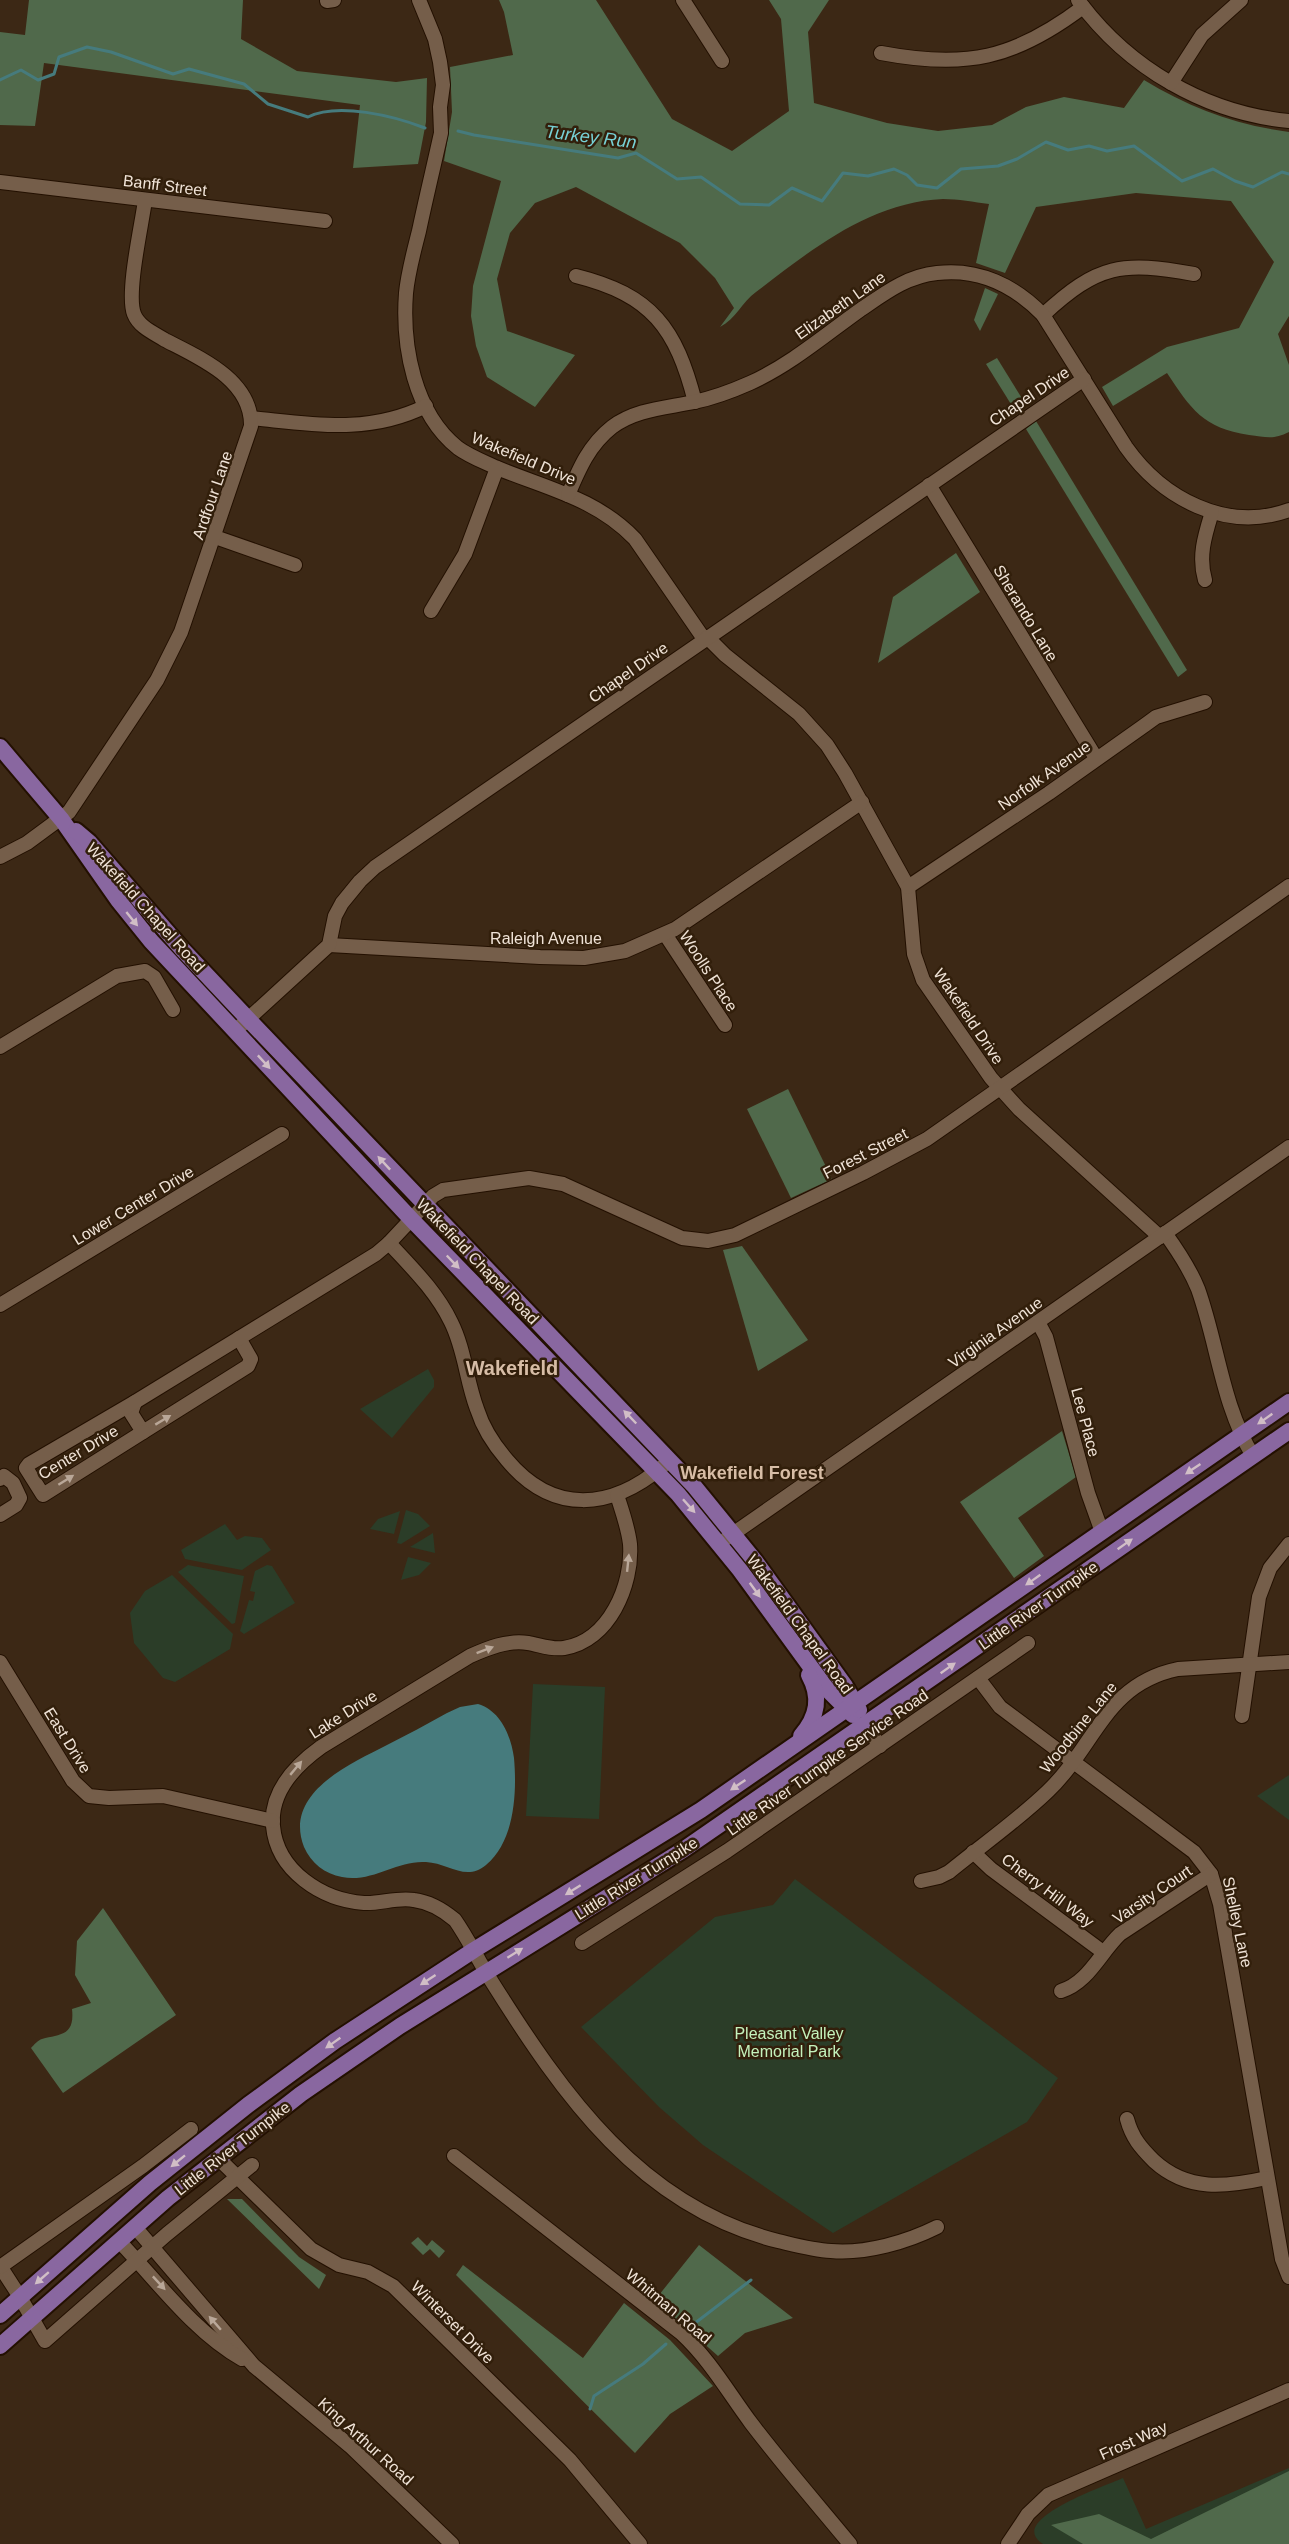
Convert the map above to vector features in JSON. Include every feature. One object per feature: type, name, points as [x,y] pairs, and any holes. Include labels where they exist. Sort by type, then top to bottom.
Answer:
[{"type":"main road","name":"Wakefield Chapel Road","points":[[0,747],[62,820],[80,849],[132,919],[412,1220],[656,1472],[720,1544],[826,1688],[851,1706]]},
{"type":"main road","name":"Wakefield Chapel Road","points":[[62,820],[89,842],[175,941],[248,1019],[670,1460],[734,1533],[865,1725]]},
{"type":"main road","name":"Little River Turnpike","points":[[0,2314],[150,2183],[265,2092],[381,2010],[692,1816],[1289,1402]]},
{"type":"main road","name":"Little River Turnpike","points":[[0,2346],[135,2227],[218,2158],[342,2066],[486,1972],[683,1850],[1289,1431]]},
{"type":"main road","points":[[786,1752],[810,1725],[817,1698],[816,1688],[794,1645]]},
{"type":"street","name":"Wakefield Drive","points":[[419,0],[435,39],[443,85],[449,98],[450,108],[441,128],[406,292],[405,314],[410,357],[426,406],[437,425],[459,448],[497,468],[568,495],[609,515],[629,533],[706,638],[813,728],[862,802],[908,887],[915,954],[923,980],[966,1044],[1019,1109],[1178,1251],[1198,1289],[1230,1407],[1241,1436],[1253,1456]]},
{"type":"street","points":[[683,0],[722,61]]},
{"type":"street","points":[[1171,83],[1202,35],[1241,0]]},
{"type":"street","points":[[881,53],[941,61],[986,57],[1008,51],[1046,34],[1081,3],[1122,49],[1192,95],[1256,117],[1289,121]]},
{"type":"street","name":"Banff Street","points":[[0,182],[325,221]]},
{"type":"street","points":[[145,200],[132,295],[133,312],[137,320],[158,336],[222,372],[239,390],[251,418],[355,426],[395,418],[426,406]]},
{"type":"street","points":[[1043,315],[1076,286],[1106,271],[1135,266],[1157,267],[1194,274]]},
{"type":"street","name":"Elizabeth Lane","points":[[568,495],[584,459],[597,441],[613,426],[640,412],[695,402],[730,391],[768,374],[892,288],[922,276],[953,272],[981,275],[1016,291],[1043,315],[1126,447],[1150,478],[1182,500],[1212,512],[1248,516],[1289,510]]},
{"type":"street","points":[[576,276],[614,287],[646,307],[658,319],[679,350],[695,402]]},
{"type":"street","name":"Chapel Drive","points":[[329,945],[335,916],[342,903],[375,867],[1084,379]]},
{"type":"street","name":"Ardfour Lane","points":[[0,857],[15,851],[62,820],[78,803],[171,656],[246,445],[251,418]]},
{"type":"street","points":[[431,611],[465,554],[497,468]]},
{"type":"street","name":"Sherando Lane","points":[[929,484],[1096,758]]},
{"type":"street","points":[[1205,580],[1201,561],[1212,512]]},
{"type":"street","points":[[215,537],[295,565]]},
{"type":"street","name":"Norfolk Avenue","points":[[908,887],[1049,793],[1156,717],[1205,702]]},
{"type":"street","name":"Raleigh Avenue","points":[[329,945],[584,958],[625,951],[665,934],[862,802]]},
{"type":"street","name":"Forest Street","points":[[412,1220],[424,1205],[443,1190],[502,1180],[542,1178],[563,1184],[682,1238],[708,1241],[755,1227],[909,1150],[1001,1089],[1289,886]]},
{"type":"street","name":"Woolls Place","points":[[665,934],[725,1025]]},
{"type":"street","points":[[235,1031],[329,945]]},
{"type":"street","points":[[0,1047],[117,976],[145,970],[154,977],[173,1010]]},
{"type":"street","name":"Lower Center Drive","points":[[0,1305],[282,1134]]},
{"type":"street","name":"Virginia Avenue","points":[[720,1544],[1289,1147]]},
{"type":"street","name":"Center Drive","points":[[239,1338],[251,1359],[248,1366],[43,1495],[26,1468],[29,1464],[135,1402],[389,1244],[412,1220]]},
{"type":"street","points":[[389,1244],[418,1274],[442,1305],[461,1345],[476,1409],[484,1427],[513,1467],[538,1488],[564,1499],[592,1501],[617,1495],[656,1472],[670,1460]]},
{"type":"street","name":"Lee Place","points":[[1038,1322],[1046,1337],[1088,1493],[1102,1532]]},
{"type":"street","name":"Center Drive","points":[[135,1402],[131,1413],[143,1432]]},
{"type":"street","points":[[0,1479],[4,1476],[11,1481],[20,1498],[16,1505],[0,1515]]},
{"type":"street","name":"Lake Drive","points":[[273,1821],[283,1787],[292,1771],[303,1760],[470,1656],[491,1647],[509,1644],[526,1643],[561,1649],[575,1646],[597,1633],[616,1605],[624,1587],[629,1566],[630,1545],[627,1526],[617,1495]]},
{"type":"street","points":[[1242,1716],[1263,1582],[1278,1555],[1289,1544]]},
{"type":"street","name":"Little River Turnpike Service Road","points":[[582,1943],[712,1861],[1028,1643]]},
{"type":"street","name":"East Drive","points":[[0,1662],[73,1781],[89,1796],[109,1798],[163,1796],[273,1821]]},
{"type":"street","name":"Woodbine Lane","points":[[921,1881],[949,1872],[1048,1791],[1114,1704],[1124,1694],[1148,1678],[1178,1669],[1289,1662]]},
{"type":"street","name":"Shelley Lane","points":[[978,1678],[1000,1707],[1194,1852],[1211,1874],[1220,1904],[1282,2259],[1289,2277]]},
{"type":"street","name":"Wakefield Chapel Road","points":[[865,1725],[880,1746]]},
{"type":"street","points":[[273,1821],[278,1846],[298,1875],[324,1894],[366,1903],[412,1899],[424,1902],[455,1920],[558,2082],[598,2130],[653,2180],[711,2218],[762,2237],[832,2252],[869,2248],[906,2239],[937,2227]]},
{"type":"street","name":"Cherry Hill Way","points":[[973,1852],[991,1869],[1103,1952]]},
{"type":"street","name":"Varsity Court","points":[[1060,1991],[1084,1978],[1103,1952],[1120,1935],[1211,1874]]},
{"type":"street","points":[[1127,2119],[1143,2151],[1177,2177],[1198,2184],[1218,2186],[1267,2178]]},
{"type":"street","points":[[191,2129],[143,2166],[0,2267],[45,2341],[152,2247],[252,2165]]},
{"type":"street","name":"Whitman Road","points":[[454,2156],[681,2333],[697,2348],[711,2364],[755,2428],[850,2544]]},
{"type":"street","name":"Winterset Drive","points":[[218,2158],[311,2249],[339,2265],[368,2272],[393,2286],[570,2460],[640,2544]]},
{"type":"street","name":"King Arthur Road","points":[[135,2227],[254,2366]]},
{"type":"street","name":"King Arthur Road","points":[[119,2241],[212,2338],[254,2366],[350,2446],[452,2544]]},
{"type":"street","name":"Frost Way","points":[[1011,2540],[1028,2514],[1048,2495],[1289,2390]]},
{"type":"street","points":[[1011,2540],[1025,2544]]},
{"type":"green space","points":[[29,0],[243,0],[241,39],[297,71],[396,82],[427,78],[426,122],[418,164],[353,168],[360,105],[44,63],[35,126],[0,125],[0,32],[25,35]]},
{"type":"green space","points":[[499,0],[596,0],[672,119],[732,151],[789,111],[781,19],[769,0],[829,0],[808,32],[814,103],[887,123],[938,131],[992,125],[1026,107],[1064,97],[1124,108],[1144,80],[1214,114],[1250,125],[1289,132],[1289,316],[1278,334],[1289,365],[1289,432],[1274,437],[1249,435],[1233,432],[1209,422],[1191,407],[1167,373],[1113,406],[1102,387],[1167,347],[1239,328],[1274,262],[1231,201],[1136,193],[1036,207],[1005,273],[976,263],[989,204],[943,199],[916,202],[891,209],[843,231],[798,260],[756,292],[726,324],[720,327],[734,308],[715,278],[680,243],[576,187],[535,203],[510,233],[497,279],[507,331],[575,355],[535,407],[487,377],[476,346],[471,316],[473,286],[501,181],[444,161],[452,112],[450,67],[513,55],[504,12]]},
{"type":"green space","points":[[985,288],[998,294],[980,331],[974,320]]},
{"type":"green space","points":[[997,358],[1023,400],[1014,409],[986,364]]},
{"type":"green space","points":[[1036,421],[1187,670],[1178,677],[1026,429]]},
{"type":"green space","points":[[956,553],[980,592],[878,663],[893,597]]},
{"type":"green space","points":[[788,1089],[832,1179],[791,1198],[747,1109]]},
{"type":"green space","points":[[742,1246],[808,1340],[758,1371],[723,1250]]},
{"type":"green space","points":[[428,1369],[434,1380],[434,1387],[392,1438],[360,1409]]},
{"type":"green space","points":[[1062,1431],[1076,1477],[1018,1518],[1044,1556],[1014,1578],[960,1502]]},
{"type":"green space","points":[[406,1510],[418,1514],[430,1526],[401,1544],[397,1543]]},
{"type":"green space","points":[[400,1511],[394,1534],[370,1529],[378,1519]]},
{"type":"green space","points":[[225,1524],[237,1540],[245,1536],[262,1538],[271,1550],[242,1570],[185,1559],[181,1550]]},
{"type":"green space","points":[[433,1533],[435,1553],[410,1547]]},
{"type":"green space","points":[[408,1557],[431,1563],[419,1575],[401,1580]]},
{"type":"green space","points":[[188,1565],[244,1576],[235,1623],[232,1624],[178,1572]]},
{"type":"green space","points":[[267,1565],[272,1566],[295,1603],[244,1634],[240,1631],[249,1600],[253,1601],[255,1592],[250,1591],[255,1571]]},
{"type":"green space","points":[[172,1575],[233,1634],[230,1649],[175,1682],[163,1678],[134,1643],[130,1613],[145,1591]]},
{"type":"green space","points":[[533,1684],[605,1687],[599,1819],[526,1816]]},
{"type":"green space","points":[[1289,1775],[1289,1820],[1257,1796]]},
{"type":"green space","name":"Pleasant Valley Memorial Park","points":[[795,1879],[1058,2078],[1027,2122],[833,2233],[703,2145],[659,2107],[581,2027],[715,1917],[773,1905]]},
{"type":"green space","points":[[103,1908],[176,2015],[63,2093],[31,2048],[41,2040],[69,2029],[72,2009],[91,2003],[75,1975],[77,1941]]},
{"type":"green space","points":[[227,2199],[242,2199],[299,2257],[326,2275],[319,2289]]},
{"type":"green space","points":[[418,2237],[427,2246],[432,2240],[445,2251],[439,2258],[430,2249],[423,2255],[411,2243]]},
{"type":"green space","points":[[699,2245],[793,2318],[745,2333],[718,2356],[655,2300]]},
{"type":"green space","points":[[463,2265],[583,2358],[624,2303],[670,2340],[713,2386],[670,2414],[635,2453],[456,2275]]},
{"type":"green space","points":[[1289,2468],[1289,2544],[1043,2544],[1035,2535],[1037,2525],[1047,2514],[1123,2478],[1146,2529]]},
{"type":"green space","points":[[1289,2471],[1289,2544],[1083,2544],[1051,2525],[1099,2514],[1151,2539]]},
{"type":"water","points":[[478,1704],[493,1712],[504,1725],[513,1750],[515,1771],[514,1800],[508,1830],[496,1855],[486,1865],[479,1870],[464,1872],[434,1863],[415,1862],[353,1878],[330,1873],[315,1863],[304,1847],[300,1828],[303,1811],[311,1796],[324,1783],[355,1761],[447,1713],[460,1707]]},
{"type":"waterway","name":"Turkey Run","points":[[0,80],[21,70],[38,80],[54,74],[59,57],[87,47],[111,52],[173,74],[189,69],[244,84],[268,104],[308,117],[335,111],[366,112],[425,128]]},
{"type":"waterway","name":"Turkey Run","points":[[458,131],[618,158],[636,153],[677,179],[701,177],[740,204],[769,205],[792,188],[822,201],[843,173],[868,176],[894,169],[907,175],[917,185],[937,188],[961,169],[998,166],[1017,159],[1046,142],[1068,150],[1089,146],[1107,151],[1134,146],[1182,181],[1213,169],[1235,181],[1253,187],[1282,172],[1289,174]]},
{"type":"waterway","points":[[690,2327],[751,2280]]},
{"type":"waterway","points":[[590,2409],[594,2396],[643,2364],[666,2344]]},
{"type":"district","name":"Wakefield","points":[[512,1368]]},
{"type":"district","name":"Wakefield Forest","points":[[752,1473]]}]
